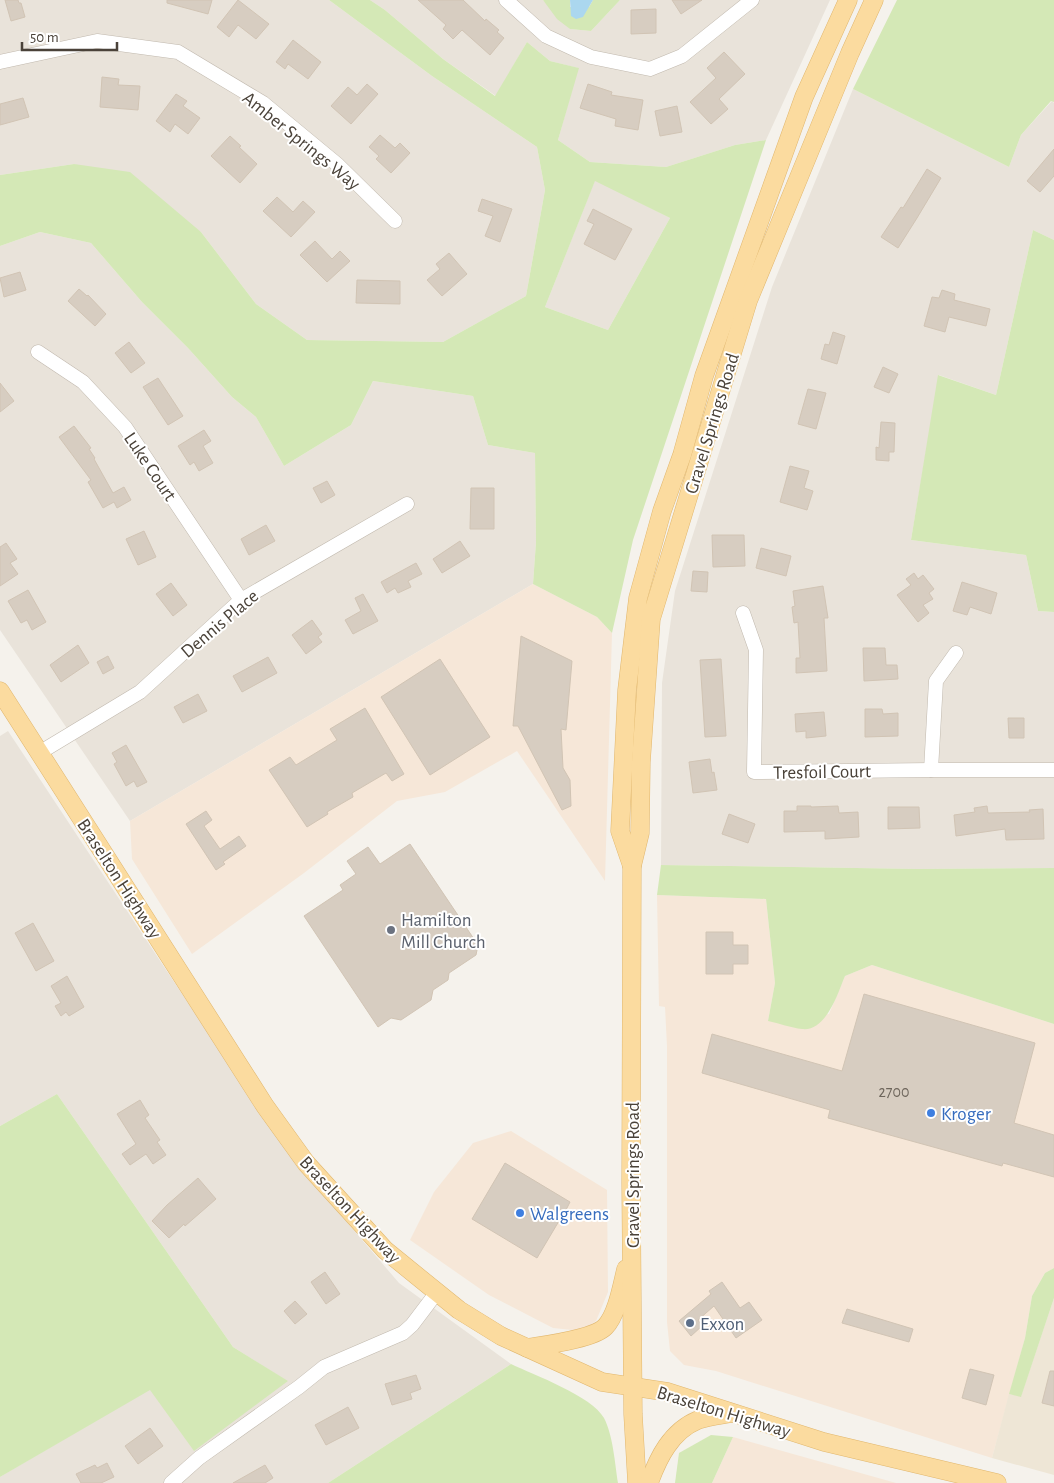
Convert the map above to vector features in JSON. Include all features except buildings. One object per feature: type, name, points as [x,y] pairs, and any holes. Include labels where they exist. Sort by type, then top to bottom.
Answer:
[{"type":"main road","name":"Gravel Springs Road","points":[[632,866],[620,831],[627,690],[638,598],[662,511],[682,455],[704,376],[804,97],[848,0]]},
{"type":"main road","name":"Gravel Springs Road","points":[[637,1483],[632,1240],[632,866],[640,833],[641,762],[651,619],[748,301],[850,53],[874,0]]},
{"type":"main road","name":"Braselton Highway","points":[[0,691],[265,1106],[306,1163],[385,1250],[459,1310],[501,1336],[602,1382],[668,1392],[824,1442],[997,1483]]},
{"type":"main road","points":[[527,1348],[593,1334],[605,1327],[618,1303],[632,1240]]},
{"type":"main road","points":[[649,1483],[658,1459],[675,1435],[697,1420],[733,1412]]},
{"type":"street","points":[[506,0],[546,36],[591,57],[650,69],[682,56],[752,0]]},
{"type":"street","name":"Amber Springs Way","points":[[0,62],[97,41],[178,52],[263,104],[338,164],[396,221]]},
{"type":"street","name":"Luke Court","points":[[38,352],[83,382],[125,427],[241,600]]},
{"type":"street","name":"Dennis Place","points":[[39,753],[140,692],[241,600],[407,504]]},
{"type":"street","name":"Tresfoil Court","points":[[743,613],[756,650],[754,772],[931,770]]},
{"type":"street","points":[[956,653],[936,682],[931,770],[1054,770]]},
{"type":"street","points":[[171,1483],[199,1458],[324,1367],[403,1333],[412,1325],[437,1292]]},
{"type":"shaded area","points":[[0,0],[329,0],[432,76],[537,147],[545,190],[526,296],[443,342],[307,340],[256,304],[201,232],[74,164],[0,175]]},
{"type":"shaded area","points":[[370,0],[543,0],[570,29],[591,31],[620,0],[830,0],[766,140],[735,145],[666,167],[590,162],[558,140],[578,68],[550,61],[527,42],[496,96],[443,59],[385,10]]},
{"type":"shaded area","points":[[853,89],[1009,167],[1021,135],[1052,101],[1054,103],[1054,240],[1033,230],[996,395],[939,375],[911,540],[1026,555],[1038,611],[1054,612],[1054,868],[918,869],[661,865],[662,683],[675,591],[772,287]]},
{"type":"shaded area","points":[[595,180],[670,218],[608,330],[545,307]]},
{"type":"shaded area","points":[[40,232],[91,243],[142,302],[188,348],[232,397],[256,417],[284,466],[351,425],[373,381],[473,396],[488,445],[535,453],[536,542],[533,584],[130,821],[0,630],[0,246]]},
{"type":"shaded area","points":[[533,584],[597,617],[612,633],[605,881],[517,751],[445,792],[397,801],[304,873],[192,954],[132,859],[130,821]]},
{"type":"shaded area","points":[[8,731],[286,1151],[399,1283],[511,1364],[328,1483],[0,1483],[0,1477],[150,1389],[287,1381],[233,1347],[57,1094],[0,1126],[0,736]]},
{"type":"shaded area","points":[[657,895],[766,899],[775,983],[768,1021],[829,1014],[845,976],[872,965],[1054,1024],[1054,1268],[1045,1273],[1032,1296],[1025,1338],[992,1458],[716,1371],[684,1365],[670,1351],[667,1322],[667,1046],[665,1007],[659,1006]]},
{"type":"shaded area","points":[[511,1131],[607,1190],[608,1292],[596,1321],[582,1331],[553,1328],[489,1295],[410,1240],[434,1192],[473,1143]]},
{"type":"shaded area","points":[[1054,1298],[1054,1475],[992,1458],[1009,1394],[1021,1396]]},
{"type":"shaded area","points":[[733,1437],[896,1483],[712,1483]]},
{"type":"green space","points":[[329,0],[370,0],[385,10],[443,59],[495,96],[527,42],[550,61],[579,68],[558,140],[590,162],[666,167],[735,145],[766,140],[633,540],[612,633],[597,617],[533,584],[536,542],[535,453],[488,445],[473,396],[373,381],[351,425],[284,466],[256,417],[232,397],[188,348],[142,302],[91,243],[40,232],[0,246],[0,175],[74,164],[130,172],[201,232],[256,304],[307,340],[443,342],[526,296],[545,190],[537,147],[432,76]],"holes":[[[595,181],[670,218],[608,330],[545,307]]]},
{"type":"green space","points":[[543,0],[570,0],[570,7],[589,7],[593,0],[620,0],[591,31],[570,29],[557,19]]},
{"type":"green space","points":[[897,0],[1054,0],[1054,102],[1051,101],[1021,135],[1009,167],[853,89]]},
{"type":"green space","points":[[1033,230],[1054,240],[1054,612],[1038,611],[1026,555],[911,540],[938,375],[996,395]]},
{"type":"green space","points":[[661,865],[918,869],[1054,868],[1054,1024],[872,965],[845,976],[830,1010],[818,1024],[802,1029],[768,1021],[775,983],[766,899],[657,895]]},
{"type":"green space","points":[[57,1094],[233,1347],[288,1381],[194,1451],[150,1390],[0,1477],[0,1126]]},
{"type":"green space","points":[[1054,1268],[1054,1298],[1021,1397],[1009,1394],[1025,1338],[1032,1296],[1045,1273]]},
{"type":"green space","points":[[511,1364],[575,1394],[598,1410],[604,1418],[610,1433],[618,1483],[328,1483]]},
{"type":"green space","points":[[711,1435],[733,1437],[712,1483],[675,1483],[679,1453]]},
{"type":"water","points":[[570,0],[593,0],[583,17],[576,19],[571,16]]},
{"type":"place","name":"Hamilton Mill Church","points":[[391,930]]},
{"type":"place","name":"Kroger","points":[[931,1113]]},
{"type":"place","name":"Walgreens","points":[[520,1213]]},
{"type":"place","name":"Exxon","points":[[690,1323]]}]
